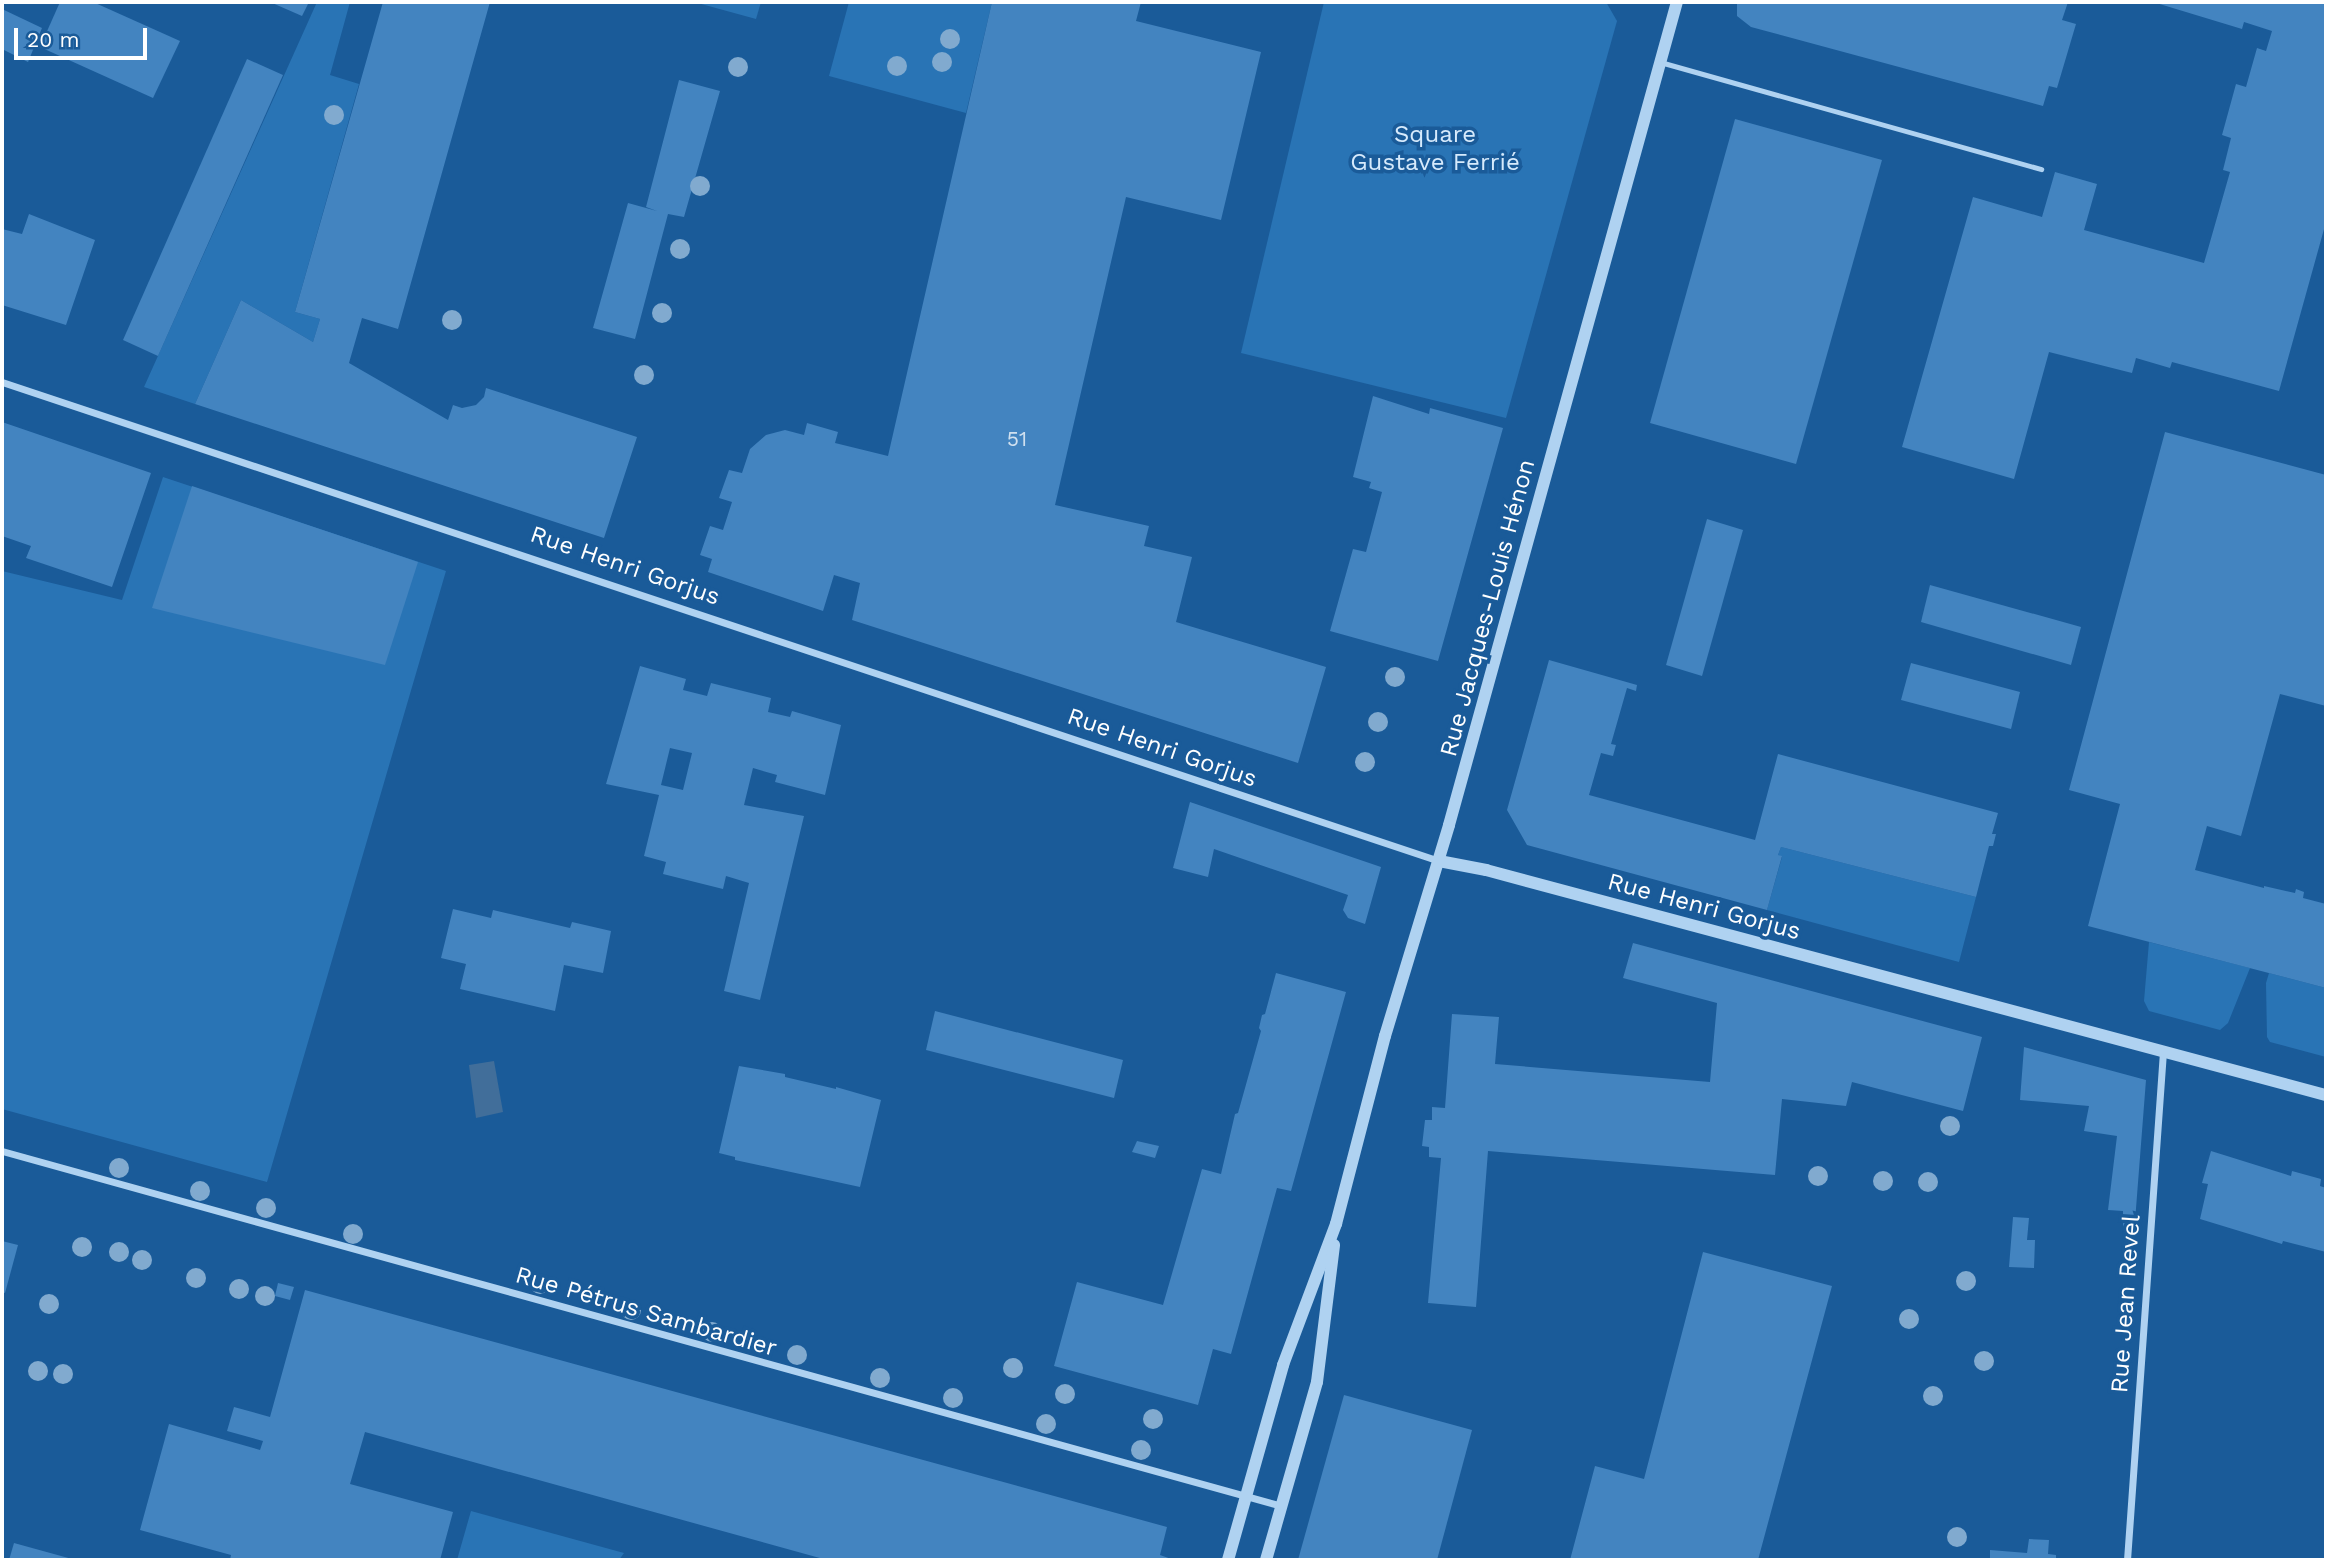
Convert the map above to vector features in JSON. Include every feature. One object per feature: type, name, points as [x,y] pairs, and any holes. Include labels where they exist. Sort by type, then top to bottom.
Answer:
[{"type":"street","name":"Rue Jacques-Louis Hénon","points":[[1228,1560],[1283,1365],[1336,1224],[1385,1036],[1439,861],[1677,2]]},
{"type":"street","name":"Rue Henri Gorjus","points":[[2,383],[1439,861],[1486,870],[2326,1095]]},
{"type":"street","name":"Rue Jean Revel","points":[[2127,1560],[2163,1051]]},
{"type":"street","name":"Rue Pétrus Sambardier","points":[[2,1151],[1282,1506]]},
{"type":"street","name":"Rue Jacques-Louis Hénon","points":[[1266,1560],[1317,1382],[1336,1224]]},
{"type":"lane","points":[[1660,62],[2040,169]]},
{"type":"green space","points":[[317,2],[350,2],[330,75],[359,84],[295,312],[320,319],[313,342],[241,300],[195,404],[144,387]]},
{"type":"green space","points":[[694,2],[761,2],[756,19]]},
{"type":"green space","points":[[849,2],[992,2],[966,113],[829,76]]},
{"type":"green space","name":"Square Gustave Ferrié","points":[[1324,2],[1606,2],[1617,21],[1506,418],[1241,353]]},
{"type":"green space","points":[[163,477],[446,571],[267,1182],[2,1109],[2,571],[122,600]]},
{"type":"green space","points":[[1781,847],[1976,897],[1959,962],[1767,910],[1782,857],[1778,855]]},
{"type":"green space","points":[[2149,942],[2250,968],[2228,1023],[2220,1030],[2149,1011],[2144,1001]]},
{"type":"green space","points":[[2269,973],[2326,988],[2326,1057],[2270,1042],[2267,1037],[2266,983]]},
{"type":"green space","points":[[471,1511],[624,1553],[619,1560],[457,1560]]},
{"type":"shaded area","points":[[494,1061],[503,1112],[476,1118],[469,1065]]},
{"type":"building","points":[[60,2],[93,2],[180,41],[153,98],[40,47]]},
{"type":"building","points":[[270,2],[309,2],[302,16]]},
{"type":"building","points":[[383,2],[490,2],[398,329],[362,318],[349,363],[448,420],[453,405],[462,408],[476,405],[484,397],[486,388],[637,437],[604,538],[195,404],[241,300],[313,342],[320,319],[295,312]]},
{"type":"building","points":[[992,2],[1141,2],[1136,21],[1261,52],[1221,220],[1126,197],[1055,505],[1149,526],[1144,546],[1192,557],[1176,622],[1326,667],[1298,763],[852,620],[860,583],[834,575],[823,611],[708,572],[712,559],[700,555],[710,526],[723,530],[732,502],[719,498],[729,470],[742,473],[750,449],[766,435],[785,430],[804,435],[807,423],[838,432],[835,443],[888,456]]},
{"type":"building","points":[[1737,2],[2068,2],[2062,20],[2076,24],[2057,88],[2049,86],[2043,106],[1751,27],[1737,16]]},
{"type":"building","points":[[2153,2],[2326,2],[2326,222],[2279,391],[2172,362],[2170,368],[2136,358],[2132,373],[2049,352],[2014,479],[1902,447],[1973,197],[2042,217],[2055,172],[2097,184],[2084,230],[2204,263],[2230,172],[2223,170],[2231,138],[2222,135],[2236,84],[2246,87],[2257,48],[2266,51],[2272,31],[2244,22],[2242,29]]},
{"type":"building","points":[[2,9],[42,28],[28,62],[2,49]]},
{"type":"building","points":[[247,59],[283,75],[158,356],[123,340]]},
{"type":"building","points":[[679,80],[720,91],[684,217],[668,214],[635,339],[593,328],[628,203],[657,211],[646,207]]},
{"type":"building","points":[[1735,119],[1882,160],[1796,464],[1650,423]]},
{"type":"building","points":[[29,214],[95,240],[66,325],[2,305],[2,229],[22,234]]},
{"type":"building","points":[[1373,396],[1429,414],[1430,408],[1503,428],[1438,661],[1330,631],[1353,549],[1366,552],[1382,492],[1369,488],[1371,482],[1353,477]]},
{"type":"building","points":[[2,422],[151,473],[112,587],[26,558],[31,546],[2,536]]},
{"type":"building","points":[[2165,432],[2326,475],[2326,706],[2280,694],[2241,836],[2207,826],[2195,870],[2264,888],[2295,893],[2296,889],[2304,892],[2303,898],[2326,904],[2326,988],[2088,926],[2120,804],[2069,790]]},
{"type":"building","points":[[192,486],[418,562],[385,665],[152,608]]},
{"type":"building","points":[[1707,519],[1743,530],[1702,676],[1666,665]]},
{"type":"building","points":[[1930,585],[2081,627],[2071,665],[1921,622]]},
{"type":"building","points":[[1549,660],[1637,685],[1636,691],[1627,688],[1611,744],[1616,745],[1613,756],[1601,753],[1589,795],[1755,840],[1778,754],[1998,813],[1992,834],[1996,834],[1993,846],[1989,846],[1976,897],[1781,847],[1778,855],[1782,856],[1767,910],[1527,845],[1507,810]]},
{"type":"building","points":[[1911,663],[2020,692],[2011,729],[1901,700]]},
{"type":"building","points":[[640,666],[686,679],[683,690],[707,696],[711,683],[771,698],[768,712],[790,717],[792,711],[841,725],[825,795],[775,782],[777,775],[753,768],[744,805],[804,816],[760,1000],[724,991],[749,883],[726,876],[723,889],[663,874],[666,862],[644,856],[659,795],[606,784]],"holes":[[[670,748],[692,753],[683,790],[661,785]]]},
{"type":"building","points":[[1190,802],[1381,867],[1365,924],[1348,918],[1343,910],[1348,895],[1214,849],[1208,877],[1173,868]]},
{"type":"building","points":[[453,909],[491,918],[493,910],[570,928],[572,922],[611,931],[603,973],[564,965],[555,1011],[460,989],[466,964],[441,958]]},
{"type":"building","points":[[1633,943],[1982,1037],[1963,1111],[1852,1082],[1846,1106],[1782,1099],[1775,1175],[1488,1151],[1476,1307],[1428,1303],[1441,1158],[1429,1157],[1429,1147],[1422,1146],[1425,1120],[1432,1120],[1432,1107],[1445,1108],[1452,1014],[1499,1017],[1495,1064],[1710,1082],[1717,1003],[1623,978]]},
{"type":"building","points":[[1276,973],[1346,992],[1291,1191],[1277,1188],[1231,1354],[1213,1349],[1198,1405],[1054,1366],[1077,1282],[1163,1305],[1202,1169],[1221,1174],[1235,1114],[1238,1113],[1261,1031],[1259,1028],[1262,1015],[1265,1014]]},
{"type":"building","points":[[935,1011],[1123,1060],[1114,1098],[926,1050]]},
{"type":"building","points":[[2024,1047],[2146,1080],[2134,1234],[2123,1234],[2123,1211],[2108,1210],[2117,1136],[2084,1131],[2089,1106],[2020,1100]]},
{"type":"building","points":[[739,1066],[785,1074],[785,1077],[836,1087],[881,1100],[860,1187],[735,1160],[735,1157],[719,1153]]},
{"type":"building","points":[[1137,1141],[1159,1146],[1155,1158],[1132,1152]]},
{"type":"building","points":[[2211,1151],[2291,1176],[2292,1171],[2321,1179],[2320,1186],[2326,1188],[2326,1252],[2283,1241],[2282,1244],[2200,1219],[2208,1184],[2202,1183]]},
{"type":"building","points":[[2013,1217],[2029,1218],[2027,1240],[2035,1240],[2034,1268],[2009,1267]]},
{"type":"building","points":[[2,1241],[18,1245],[5,1293],[2,1292]]},
{"type":"building","points":[[1703,1252],[1832,1286],[1758,1560],[1570,1560],[1595,1466],[1644,1479]]},
{"type":"building","points":[[278,1283],[294,1287],[290,1300],[275,1296]]},
{"type":"building","points":[[305,1290],[1167,1527],[1160,1555],[1174,1560],[827,1560],[365,1432],[350,1484],[453,1512],[440,1560],[230,1560],[231,1555],[140,1530],[169,1424],[260,1450],[263,1441],[227,1431],[234,1407],[270,1417]]},
{"type":"building","points":[[1344,1395],[1472,1430],[1437,1560],[1298,1560]]},
{"type":"building","points":[[2029,1539],[2049,1540],[2048,1554],[2056,1555],[2056,1560],[1990,1560],[1990,1550],[2027,1553]]},
{"type":"building","points":[[14,1543],[72,1559],[72,1560],[9,1560]]}]
